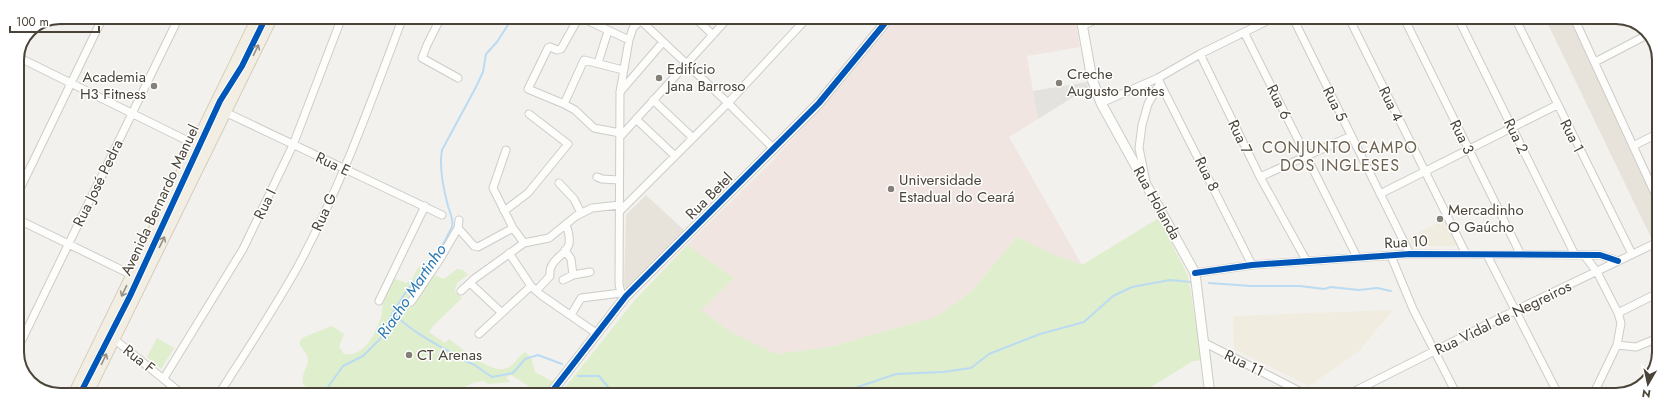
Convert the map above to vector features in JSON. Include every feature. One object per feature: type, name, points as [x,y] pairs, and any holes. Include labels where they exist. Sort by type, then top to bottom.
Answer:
[{"type":"main road","name":"Avenida Bernardo Manuel","points":[[77,388],[255,24]]},
{"type":"main road","name":"Avenida Bernardo Manuel","points":[[90,388],[269,24]]},
{"type":"main road","points":[[236,63],[247,69]]},
{"type":"main road","points":[[230,75],[241,81]]},
{"type":"street","points":[[24,180],[100,24]]},
{"type":"street","name":"Rua José Pedra","points":[[24,335],[176,24]]},
{"type":"street","name":"Rua I","points":[[164,378],[243,249],[293,145],[339,24]]},
{"type":"street","name":"Rua G","points":[[223,388],[296,269],[315,233],[343,168],[399,24]]},
{"type":"street","points":[[438,24],[422,58],[458,78]]},
{"type":"street","points":[[575,24],[561,49],[558,50],[550,47],[548,48],[528,89],[575,110],[594,128],[620,135]]},
{"type":"street","points":[[594,24],[629,40]]},
{"type":"street","points":[[571,315],[581,298],[624,294],[619,284],[620,92],[629,40],[637,24]]},
{"type":"street","points":[[645,24],[774,149]]},
{"type":"street","points":[[701,24],[713,35]]},
{"type":"street","points":[[620,135],[723,24]]},
{"type":"street","points":[[461,292],[470,283],[495,266],[509,253],[524,244],[549,238],[573,217],[597,206],[620,208],[728,103],[801,24]]},
{"type":"street","name":"Rua Betel","points":[[555,388],[624,294],[774,149],[819,103],[885,24]]},
{"type":"street","name":"Rua Holanda","points":[[1082,24],[1092,80],[1101,103],[1195,273],[1209,388]]},
{"type":"street","points":[[1101,103],[1159,81],[1200,54],[1261,24]]},
{"type":"street","name":"Rua 5","points":[[1296,24],[1410,254]]},
{"type":"street","name":"Rua 4","points":[[1352,24],[1466,254]]},
{"type":"street","name":"Rua 3","points":[[1407,24],[1521,255]]},
{"type":"street","name":"Rua 2","points":[[1461,24],[1575,255]]},
{"type":"street","name":"Rua 1","points":[[1518,24],[1632,254]]},
{"type":"street","points":[[1577,24],[1652,187]]},
{"type":"street","points":[[598,62],[608,31]]},
{"type":"street","name":"Rua 6","points":[[1244,32],[1357,257]]},
{"type":"street","points":[[1595,62],[1644,37]]},
{"type":"street","points":[[620,92],[663,42]]},
{"type":"street","name":"Rua 7","points":[[1200,54],[1260,177],[1306,260]]},
{"type":"street","points":[[24,60],[196,145]]},
{"type":"street","points":[[564,104],[584,60],[598,62],[623,70]]},
{"type":"street","points":[[1146,184],[1140,152],[1140,142],[1146,110],[1159,81]]},
{"type":"street","name":"Rua 8","points":[[1159,81],[1252,265]]},
{"type":"street","points":[[653,100],[693,138]]},
{"type":"street","points":[[1380,194],[1557,105]]},
{"type":"street","name":"Rua E","points":[[225,112],[442,215]]},
{"type":"street","points":[[504,211],[528,193],[568,144],[529,114]]},
{"type":"street","points":[[636,119],[675,156]]},
{"type":"street","points":[[1260,177],[1351,136]]},
{"type":"street","points":[[1633,146],[1652,136]]},
{"type":"street","points":[[506,150],[493,188],[513,228],[524,244]]},
{"type":"street","points":[[597,177],[602,179],[619,180]]},
{"type":"street","points":[[559,183],[572,196],[581,213]]},
{"type":"street","points":[[379,301],[425,206]]},
{"type":"street","points":[[411,302],[440,259],[458,228],[459,220]]},
{"type":"street","points":[[24,222],[132,275]]},
{"type":"street","points":[[478,334],[533,288],[550,276],[550,268],[568,246],[569,241],[566,224]]},
{"type":"street","points":[[458,228],[475,246],[481,246],[513,228]]},
{"type":"street","name":"Rua Vidal de Negreiros","points":[[1364,388],[1516,310],[1652,245]]},
{"type":"street","points":[[565,250],[570,257],[573,275]]},
{"type":"street","points":[[509,253],[533,288],[596,333]]},
{"type":"street","name":"Rua 10","points":[[1195,273],[1252,265],[1306,260],[1410,254],[1584,255],[1605,256],[1618,261]]},
{"type":"street","points":[[1487,255],[1555,388]]},
{"type":"street","points":[[1584,255],[1597,272],[1618,313],[1621,323],[1617,345],[1596,388]]},
{"type":"street","points":[[1391,256],[1413,309],[1453,388]]},
{"type":"street","points":[[563,280],[573,275],[590,272]]},
{"type":"street","points":[[470,283],[502,313]]},
{"type":"street","points":[[1618,313],[1652,296]]},
{"type":"street","name":"Rua F","points":[[114,339],[175,388]]},
{"type":"street","points":[[1617,345],[1636,347],[1652,340]]},
{"type":"street","name":"Rua 11","points":[[1203,342],[1293,388]]},
{"type":"shaded area","points":[[892,24],[1076,24],[1080,47],[1027,56],[1038,119],[1009,137],[1082,265],[1055,255],[1017,237],[972,291],[936,317],[829,347],[776,354],[731,332],[700,310],[734,278],[687,245],[773,160],[835,93]]},
{"type":"shaded area","points":[[1548,24],[1577,24],[1652,186],[1652,240]]},
{"type":"shaded area","points":[[1087,82],[1088,88],[1038,119],[1033,91]]},
{"type":"shaded area","points":[[646,195],[685,231],[627,289],[624,286],[626,215]]},
{"type":"shaded area","points":[[1444,220],[1458,246],[1413,246],[1409,237]]},
{"type":"shaded area","points":[[1393,310],[1359,351],[1309,386],[1234,349],[1233,316]]},
{"type":"green space","points":[[1159,218],[1188,276],[1202,360],[1193,361],[1149,388],[565,388],[634,301],[687,245],[734,278],[701,310],[731,332],[776,354],[829,347],[936,317],[972,291],[1017,237],[1055,255],[1082,265]]},
{"type":"green space","points":[[419,266],[444,279],[457,269],[463,270],[468,275],[457,283],[455,291],[462,298],[434,325],[429,332],[445,343],[449,339],[470,355],[495,368],[502,369],[509,367],[525,352],[531,357],[535,372],[554,382],[550,388],[532,388],[511,375],[506,377],[510,382],[488,384],[484,381],[476,382],[464,388],[447,388],[445,386],[442,388],[308,388],[304,385],[303,376],[308,363],[308,358],[299,343],[302,338],[332,326],[344,334],[339,347],[344,354],[358,352],[368,343],[376,330],[381,317],[383,304],[393,278],[406,283],[412,279]]},
{"type":"green space","points":[[157,338],[174,348],[161,369],[147,357]]},
{"type":"waterway","name":"Riacho Martinho","points":[[327,388],[343,366],[363,356],[382,337],[393,312],[408,289],[438,254],[452,227],[452,219],[446,200],[442,178],[442,150],[483,72],[486,54],[497,42],[509,24]]},
{"type":"waterway","points":[[855,388],[896,374],[943,372],[971,368],[989,354],[1040,334],[1084,322],[1113,296],[1132,287],[1170,280],[1191,282]]},
{"type":"waterway","points":[[1209,283],[1251,286],[1300,286],[1324,289],[1331,287],[1359,290],[1377,288],[1391,291]]},
{"type":"waterway","points":[[393,312],[417,333],[473,364],[492,377],[513,373],[525,359],[538,355],[562,364]]},
{"type":"waterway","points":[[578,376],[599,376],[609,388]]},
{"type":"cycle path","points":[[83,388],[130,296],[220,101],[242,66],[263,24]]},
{"type":"cycle path","points":[[555,388],[626,296],[819,103],[884,24]]},
{"type":"cycle path","points":[[1195,273],[1252,265],[1410,254],[1600,255],[1618,261]]},
{"type":"place","name":"Edifício Jana Barroso","points":[[659,78]]},
{"type":"place","name":"Creche Augusto Pontes","points":[[1059,83]]},
{"type":"place","name":"Academia H3 Fitness","points":[[154,86]]},
{"type":"place","name":"Universidade Estadual do Ceará","points":[[891,189]]},
{"type":"place","name":"Mercadinho O Gaúcho","points":[[1440,219]]},
{"type":"place","name":"CT Arenas","points":[[409,355]]},
{"type":"district","name":"CONJUNTO CAMPO DOS INGLESES","points":[[1340,156]]}]
